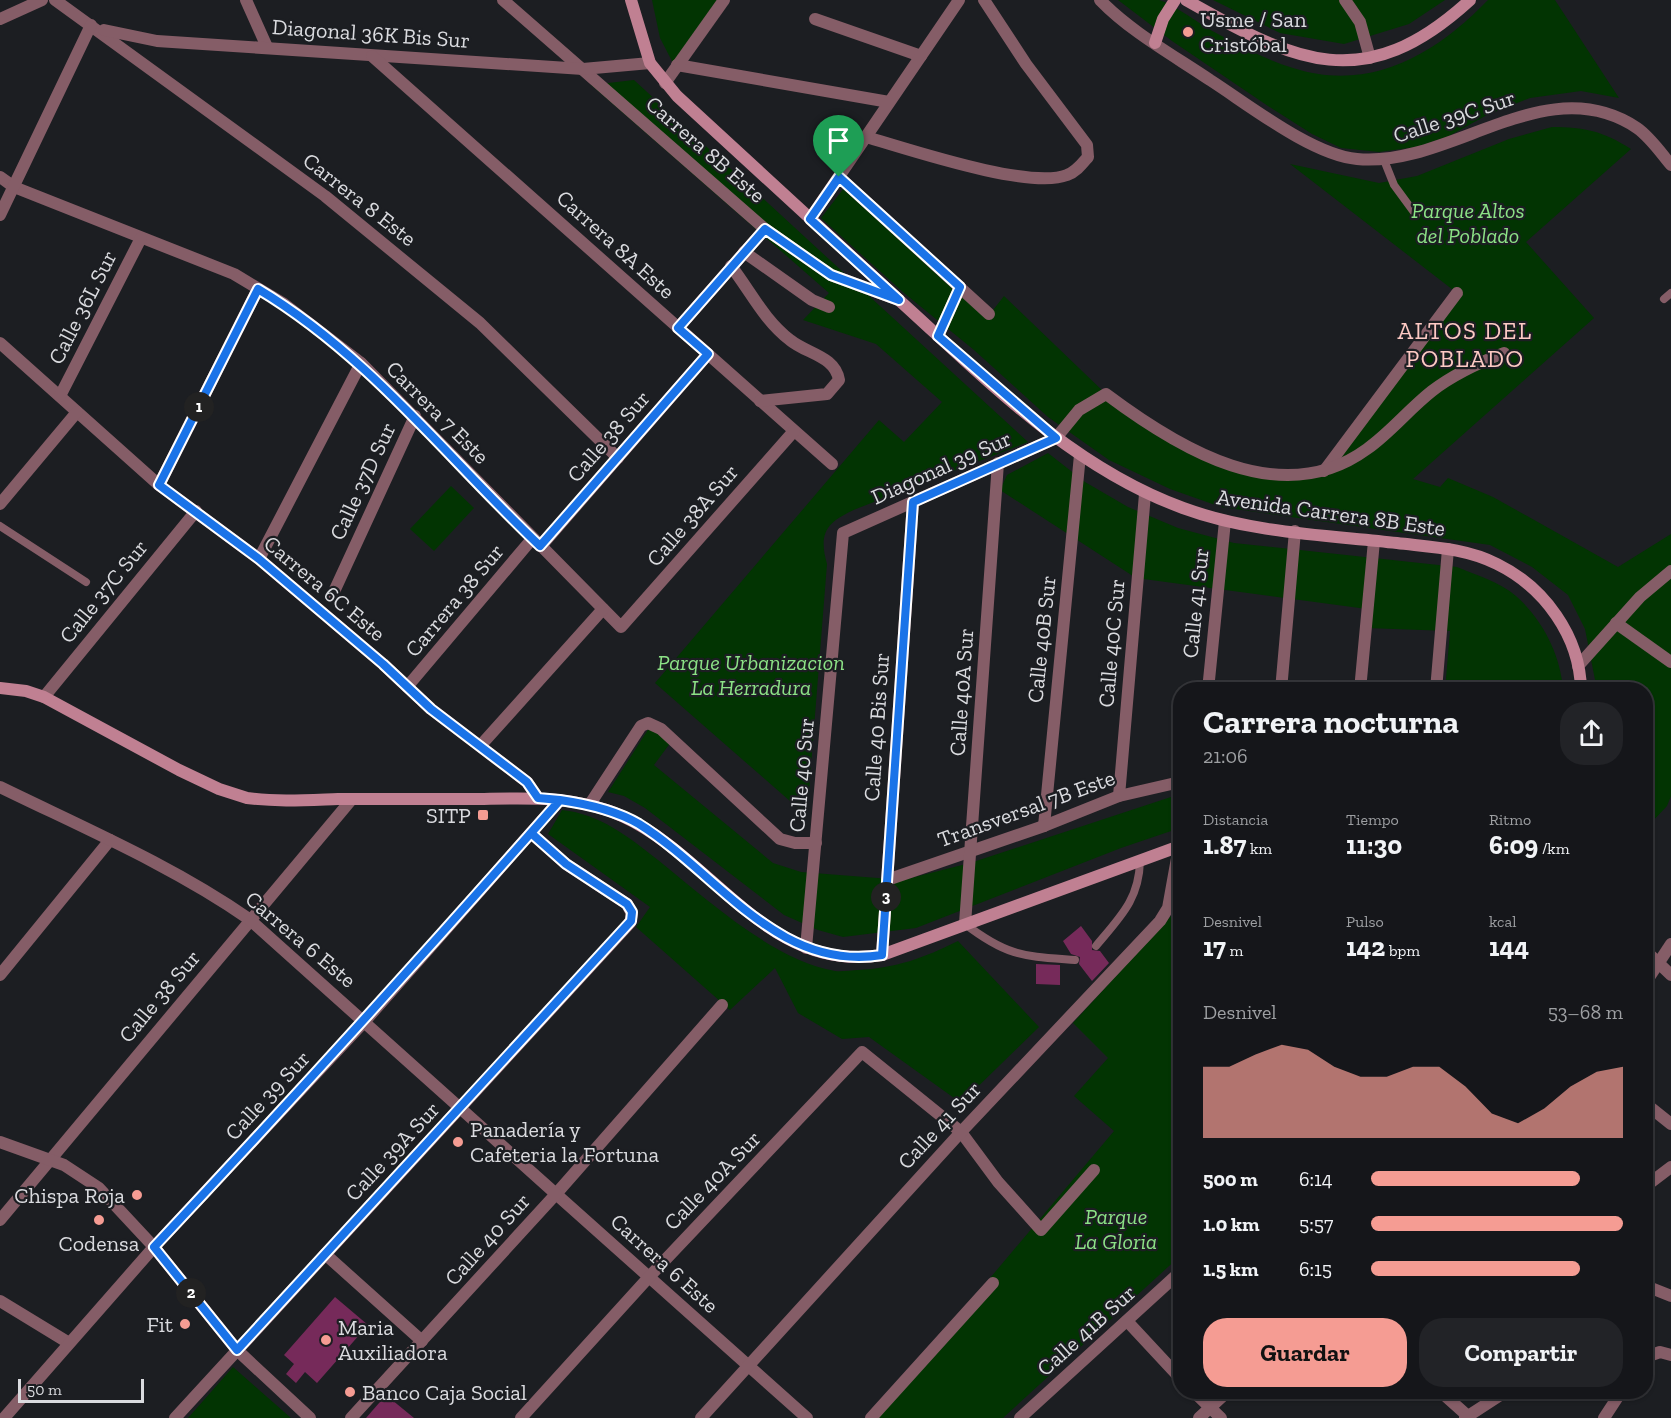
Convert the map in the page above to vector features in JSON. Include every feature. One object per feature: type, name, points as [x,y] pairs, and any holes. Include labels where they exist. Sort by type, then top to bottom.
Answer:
[{"type":"main road","points":[[631,0],[650,63]]},
{"type":"main road","points":[[1155,44],[1163,19],[1175,0]]},
{"type":"main road","points":[[1186,0],[1278,49],[1336,61],[1370,58],[1409,43],[1431,30],[1470,0]]},
{"type":"main road","name":"Avenida Carrera 8B Este","points":[[650,63],[665,83],[938,336],[1056,438],[1080,455],[1145,494],[1225,521],[1448,549],[1495,563],[1537,591],[1566,630],[1578,666],[1580,682]]},
{"type":"main road","points":[[0,688],[26,691],[44,697],[179,770],[233,795],[263,800],[538,798],[590,804],[638,824],[761,923],[806,948],[831,957],[850,959],[882,955],[1173,849]]},
{"type":"street","points":[[0,20],[42,0]]},
{"type":"street","name":"Carrera 8 Este","points":[[55,0],[71,14],[91,25],[325,196],[480,323],[618,458]]},
{"type":"street","points":[[246,0],[267,47]]},
{"type":"street","name":"Carrera 8B Este","points":[[503,0],[765,229],[831,275],[899,300]]},
{"type":"street","points":[[665,83],[724,0]]},
{"type":"street","points":[[810,219],[959,0]]},
{"type":"street","points":[[866,137],[959,164],[1028,177],[1065,176],[1078,168],[1088,157],[1087,145],[1026,64],[984,0]]},
{"type":"street","name":"Calle 39C Sur","points":[[1100,0],[1124,22],[1155,44],[1303,139],[1328,151],[1356,159],[1383,160],[1416,154],[1530,114],[1561,108],[1609,116],[1638,129],[1671,165]]},
{"type":"street","points":[[1345,0],[1360,22],[1370,58]]},
{"type":"street","points":[[815,19],[921,56]]},
{"type":"street","points":[[0,215],[91,25]]},
{"type":"street","name":"Diagonal 36K Bis Sur","points":[[91,25],[124,36],[157,41],[372,56],[583,69],[650,63]]},
{"type":"street","name":"Carrera 8A Este","points":[[372,56],[832,464]]},
{"type":"street","points":[[677,65],[889,102]]},
{"type":"street","name":"Carrera 7 Este","points":[[0,177],[14,187],[234,274],[284,304],[361,363],[621,627]]},
{"type":"street","points":[[839,177],[989,314]]},
{"type":"street","points":[[678,328],[765,229]]},
{"type":"street","name":"Calle 36L Sur","points":[[60,396],[141,237]]},
{"type":"street","points":[[744,252],[812,300],[829,307]]},
{"type":"street","points":[[731,266],[759,309],[776,328],[792,342],[829,362],[837,369],[839,380],[827,394],[760,401]]},
{"type":"street","points":[[938,336],[960,287]]},
{"type":"street","points":[[159,485],[258,289]]},
{"type":"street","points":[[1323,472],[1457,293]]},
{"type":"street","name":"Carrera 6C Este","points":[[0,343],[159,485],[259,559],[431,709],[527,782],[538,798]]},
{"type":"street","points":[[1056,438],[1079,410],[1106,394],[1142,420],[1195,452],[1269,474],[1303,475],[1323,472],[1367,449],[1431,391],[1455,375],[1504,353]]},
{"type":"street","name":"Calle 38 Sur","points":[[536,543],[618,458],[708,354]]},
{"type":"street","points":[[259,559],[361,363]]},
{"type":"street","points":[[0,504],[78,412]]},
{"type":"street","name":"Calle 37D Sur","points":[[332,596],[415,416]]},
{"type":"street","name":"Calle 38A Sur","points":[[621,627],[794,430]]},
{"type":"street","name":"Diagonal 39 Sur","points":[[843,533],[1056,438]]},
{"type":"street","name":"Calle 40B Sur","points":[[1044,826],[1080,455]]},
{"type":"street","name":"Calle 40A Sur","points":[[966,924],[998,463]]},
{"type":"street","name":"Calle 40C Sur","points":[[1119,796],[1145,494]]},
{"type":"street","name":"Calle 40 Bis Sur","points":[[882,955],[913,502]]},
{"type":"street","name":"Calle 37C Sur","points":[[44,697],[196,511]]},
{"type":"street","name":"Calle 41 Sur","points":[[1209,682],[1225,521]]},
{"type":"street","points":[[1282,682],[1295,531]]},
{"type":"street","name":"Calle 40 Sur","points":[[806,948],[843,533]]},
{"type":"street","points":[[1361,682],[1374,541]]},
{"type":"street","name":"Carrera 38 Sur","points":[[407,687],[536,543]]},
{"type":"street","points":[[1437,682],[1448,549]]},
{"type":"street","points":[[1578,666],[1652,585],[1671,571]]},
{"type":"street","points":[[481,745],[603,609]]},
{"type":"street","points":[[1616,623],[1671,662]]},
{"type":"street","points":[[590,804],[641,726],[648,723],[661,729],[780,839],[795,843],[816,843]]},
{"type":"street","name":"Transversal 7B Este","points":[[887,880],[1044,826],[1119,796],[1173,784]]},
{"type":"street","name":"Carrera 6 Este","points":[[0,787],[110,840],[220,899],[249,919],[807,1418]]},
{"type":"street","name":"Calle 38 Sur","points":[[0,1220],[249,919],[352,799]]},
{"type":"street","name":"Calle 39 Sur","points":[[4,1418],[154,1247],[365,1021],[560,800]]},
{"type":"street","name":"Calle 39A Sur","points":[[175,1418],[630,923],[631,909],[566,864],[531,833]]},
{"type":"street","points":[[0,975],[110,840]]},
{"type":"street","name":"Calle 41 Sur","points":[[701,1418],[961,1132],[1161,921],[1168,908],[1173,883]]},
{"type":"street","points":[[1653,971],[1671,944]]},
{"type":"street","points":[[1653,958],[1671,975]]},
{"type":"street","name":"Calle 40 Sur","points":[[351,1418],[556,1194],[722,1005]]},
{"type":"street","name":"Calle 40A Sur","points":[[521,1418],[649,1277],[862,1052],[961,1132]]},
{"type":"street","points":[[1653,1110],[1671,1124]]},
{"type":"street","points":[[961,1132],[998,1182],[1041,1230],[1094,1170]]},
{"type":"street","points":[[0,1142],[50,1159],[94,1183],[154,1247],[237,1350],[310,1418]]},
{"type":"street","points":[[1653,1181],[1671,1167]]},
{"type":"street","points":[[325,1254],[422,1341]]},
{"type":"street","name":"Calle 41B Sur","points":[[1020,1418],[1173,1278]]},
{"type":"street","points":[[871,1418],[993,1283]]},
{"type":"street","points":[[1653,1289],[1671,1296]]},
{"type":"street","points":[[0,1301],[69,1343]]},
{"type":"street","points":[[1127,1321],[1173,1370]]},
{"type":"street","points":[[1653,1354],[1660,1352],[1671,1354]]},
{"type":"street","points":[[1201,1399],[1221,1418]]},
{"type":"street","points":[[1199,1418],[1220,1399]]},
{"type":"street","points":[[1448,1399],[1467,1417],[1495,1399]]},
{"type":"street","points":[[1604,1418],[1616,1399]]},
{"type":"lane","points":[[1383,160],[1397,190],[1416,215]]},
{"type":"lane","points":[[0,526],[86,582]]},
{"type":"lane","points":[[1096,946],[1133,899],[1139,882],[1140,861]]},
{"type":"lane","points":[[966,924],[993,945],[1013,953],[1076,960]]},
{"type":"green space","points":[[652,0],[717,0],[673,63],[660,38]]},
{"type":"green space","points":[[1118,0],[1159,0],[1227,39],[1274,61],[1321,74],[1349,76],[1375,72],[1400,64],[1424,52],[1446,37],[1488,0],[1555,0],[1619,98],[1581,91],[1530,98],[1487,115],[1449,136],[1416,147],[1379,152],[1341,148],[1312,134],[1268,106],[1172,41]]},
{"type":"green space","points":[[1213,0],[1445,0],[1409,24],[1344,44],[1280,33]]},
{"type":"green space","name":"Parque Urbanizacion La Herradura","points":[[634,80],[1028,442],[856,509],[838,519],[827,529],[824,553],[827,564],[807,816],[655,683],[879,420],[904,442],[942,402],[876,344],[803,320],[829,293],[591,85]]},
{"type":"green space","name":"Parque Altos del Poblado","points":[[1552,127],[1574,128],[1593,131],[1631,149],[1526,242],[1594,318],[1413,479],[1440,487],[1448,478],[1493,497],[1618,567],[1671,534],[1671,796],[1667,806],[1653,821],[1653,682],[1595,682],[1585,629],[1568,595],[1532,567],[1490,545],[1221,507],[1170,489],[1109,460],[1048,417],[821,218],[847,184],[990,314],[1004,296],[1106,394],[1166,436],[1269,474],[1324,472],[1457,293],[1290,164],[1379,183],[1417,176],[1509,139]]},
{"type":"green space","points":[[1048,453],[1085,482],[1128,507],[1178,528],[1234,543],[1457,567],[1510,591],[1525,605],[1548,638],[1554,651],[1562,682],[1446,682],[1450,631],[1366,628],[1367,609],[1136,578],[1000,490],[1007,475]]},
{"type":"green space","points":[[451,486],[474,508],[434,551],[410,529]]},
{"type":"green space","points":[[651,725],[671,742],[654,765],[773,863],[801,872],[903,880],[970,863],[1173,796],[1173,830],[1121,848],[916,928],[843,937],[818,930],[784,915],[645,808],[624,796],[608,792]]},
{"type":"green space","points":[[562,810],[589,816],[625,835],[741,926],[787,954],[811,964],[838,971],[885,967],[921,957],[958,941],[1039,1027],[961,1103],[869,1037],[842,1039],[798,1013],[775,968],[730,1010],[636,927],[650,907],[548,834]]},
{"type":"green space","name":"Parque La Gloria","points":[[1173,910],[1173,1262],[1003,1418],[872,1418],[1114,1131],[1074,1096],[1108,1058],[1073,1023],[1171,916]]},
{"type":"green space","points":[[233,1367],[291,1418],[188,1418]]},
{"type":"building","points":[[1081,926],[1092,941],[1092,950],[1100,951],[1109,963],[1092,981],[1079,964],[1080,957],[1071,954],[1063,941]]},
{"type":"building","points":[[1036,964],[1060,965],[1060,985],[1036,984]]},
{"type":"building","name":"Maria Auxiliadora","points":[[335,1297],[368,1325],[317,1383],[305,1372],[296,1383],[286,1374],[294,1364],[284,1355]]},
{"type":"building","points":[[386,1395],[414,1418],[366,1418]]},
{"type":"place","name":"Usme / San Cristóbal","points":[[1188,32]]},
{"type":"place","name":"SITP","points":[[483,815]]},
{"type":"place","name":"Panadería y Cafeteria la Fortuna","points":[[458,1142]]},
{"type":"place","name":"Chispa Roja","points":[[137,1195]]},
{"type":"place","name":"Codensa","points":[[99,1220]]},
{"type":"place","name":"Fit","points":[[185,1324]]},
{"type":"place","name":"Maria Auxiliadora","points":[[326,1340]]},
{"type":"place","name":"Banco Caja Social","points":[[350,1392]]},
{"type":"district","name":"ALTOS DEL POBLADO","points":[[1465,345]]},
{"type":"route","points":[[839,177],[810,219],[899,300],[831,275],[765,229],[678,328],[708,354],[540,546],[361,363],[284,304],[258,289],[159,485],[259,559],[383,664],[431,709],[513,770],[527,782],[538,798],[560,800],[365,1021],[154,1247],[237,1350],[631,921],[632,912],[627,904],[566,864],[531,833],[560,800],[590,804],[638,824],[662,840],[761,923],[814,952],[850,959],[882,955],[913,502],[1056,438],[938,336],[960,287],[839,177]]}]
